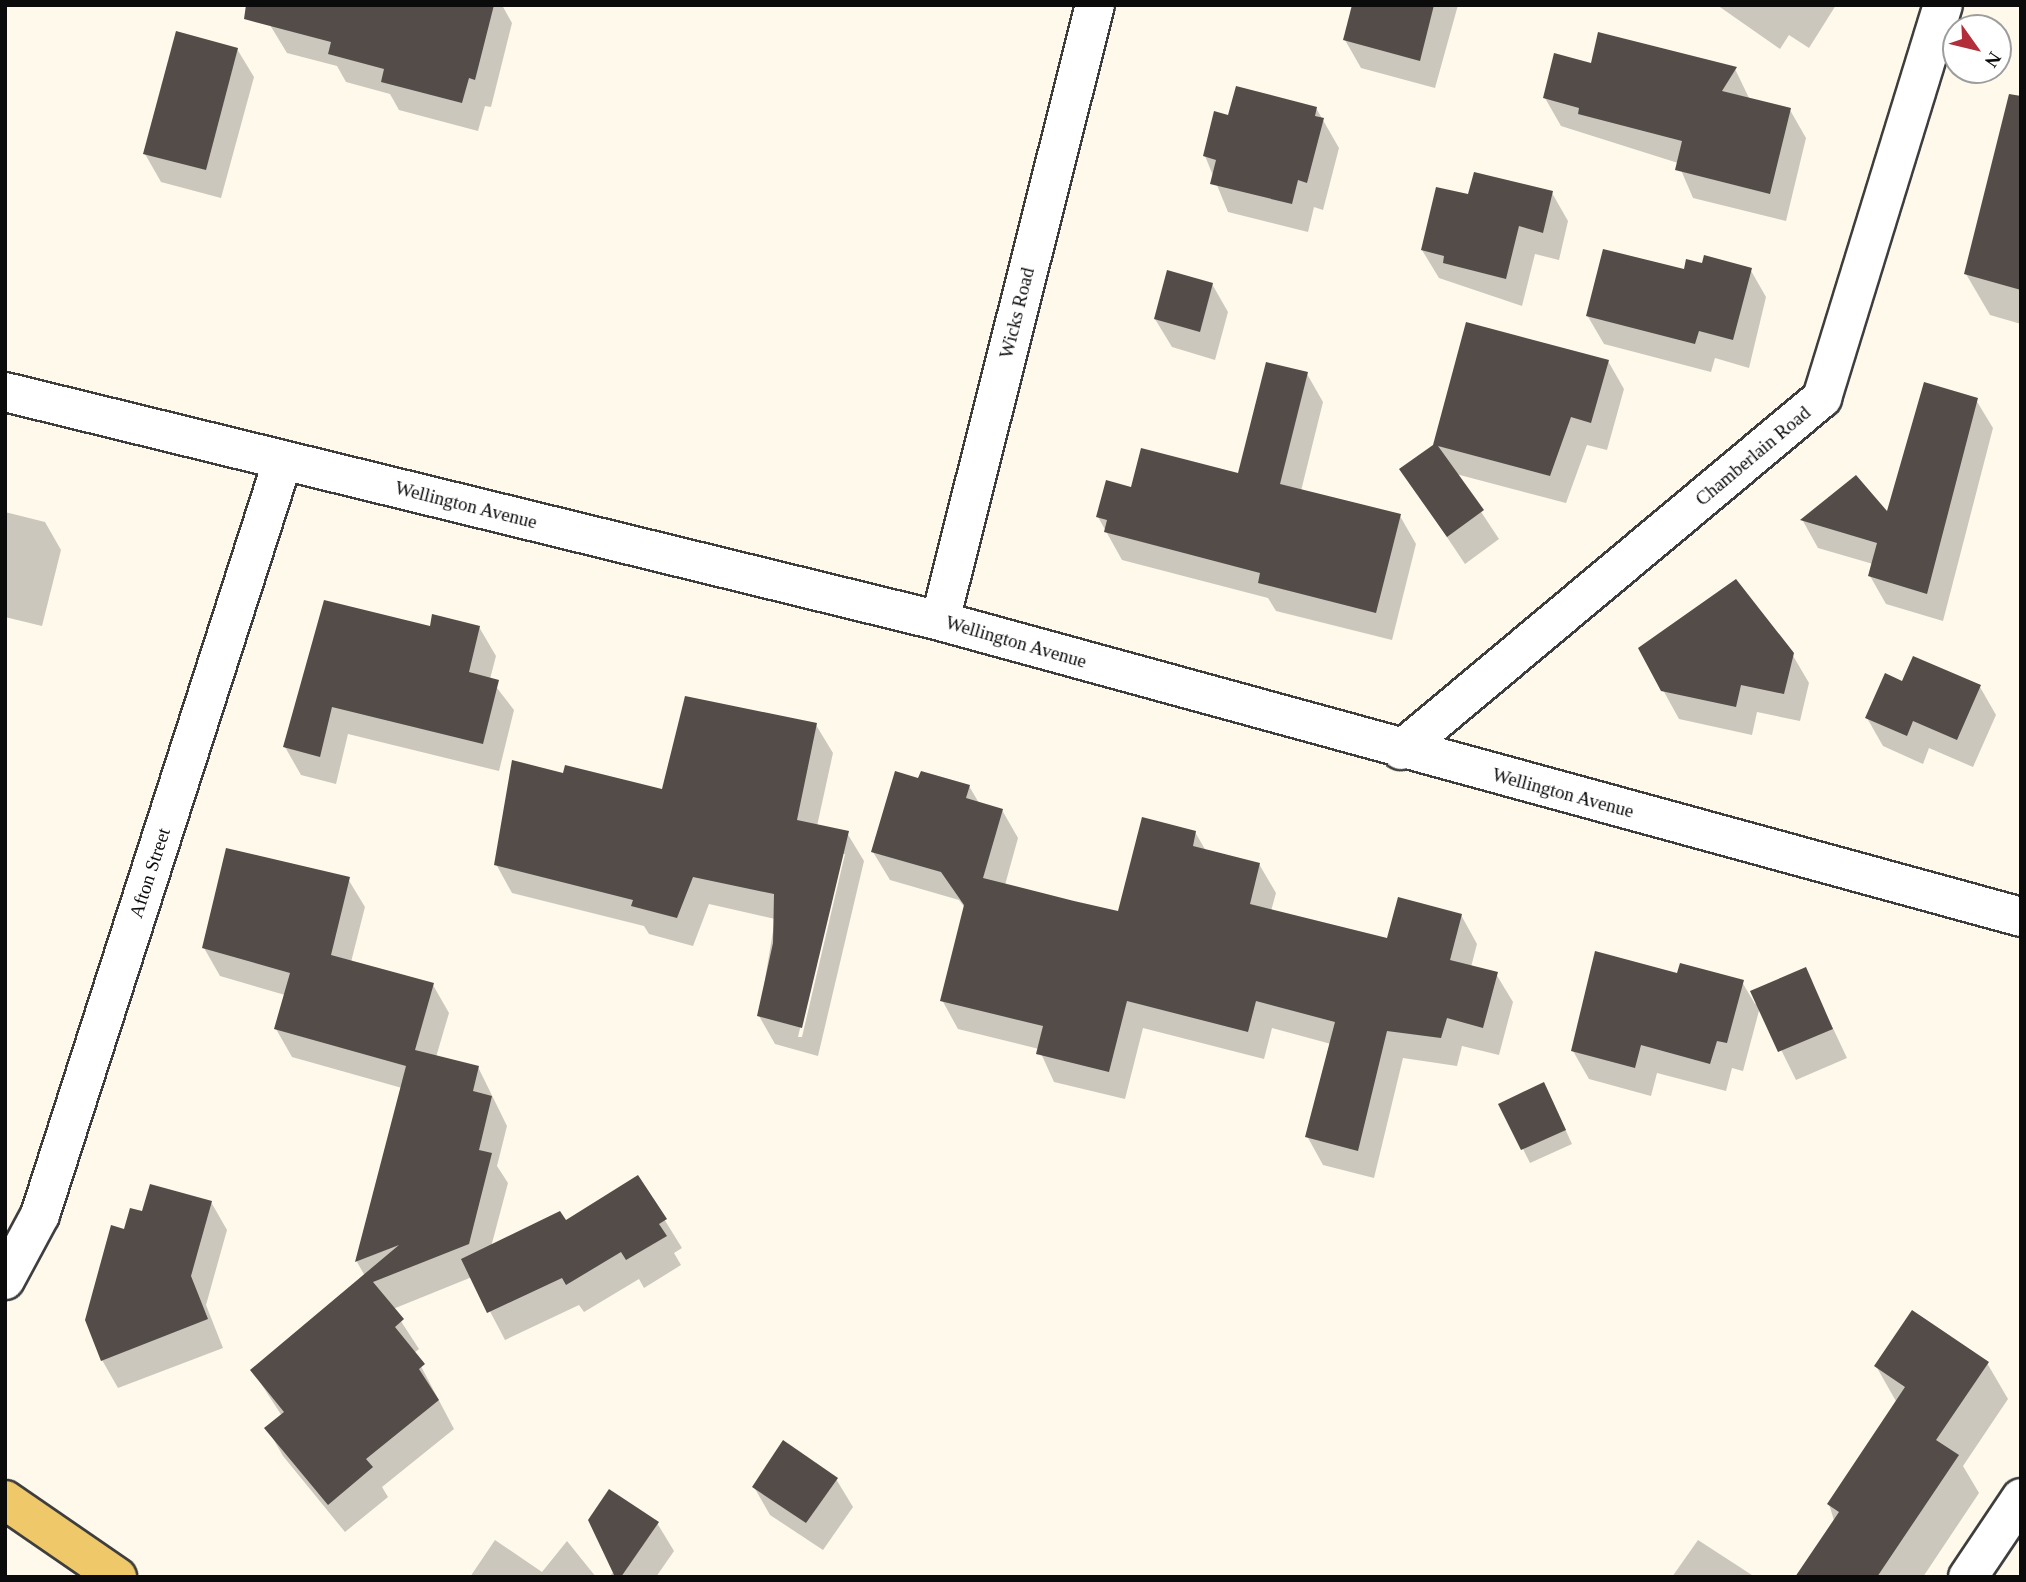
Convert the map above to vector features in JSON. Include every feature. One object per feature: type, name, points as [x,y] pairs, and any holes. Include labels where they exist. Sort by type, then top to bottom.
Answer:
[{"type":"main road","points":[[5,1500],[108,1574]]},
{"type":"street","name":"Wicks Road","points":[[940,621],[1095,5]]},
{"type":"street","name":"Chamberlain Road","points":[[1401,750],[1822,398],[1943,5]]},
{"type":"street","name":"Wellington Avenue","points":[[5,392],[940,621],[1401,750],[2021,917]]},
{"type":"street","name":"Afton Street","points":[[5,1280],[40,1215],[283,460]]},
{"type":"street","points":[[1968,1577],[2021,1498]]},
{"type":"building","points":[[246,5],[494,5],[475,80],[469,78],[462,103],[381,82],[384,69],[328,54],[331,42],[244,19]]},
{"type":"building","points":[[1352,5],[1434,5],[1420,61],[1343,40]]},
{"type":"building","points":[[176,31],[238,48],[206,170],[143,154]]},
{"type":"building","points":[[1598,32],[1737,67],[1722,91],[1791,108],[1770,194],[1675,170],[1682,141],[1578,114],[1579,108],[1543,98],[1554,53],[1591,63]]},
{"type":"building","points":[[1236,86],[1317,107],[1315,116],[1324,118],[1307,183],[1298,180],[1292,204],[1210,184],[1216,160],[1203,156],[1214,111],[1228,115]]},
{"type":"building","points":[[2009,94],[2021,96],[2021,290],[1964,274]]},
{"type":"building","points":[[1474,172],[1553,191],[1543,233],[1519,226],[1506,279],[1443,263],[1444,256],[1421,250],[1436,187],[1468,194]]},
{"type":"building","points":[[1603,249],[1684,269],[1686,259],[1702,263],[1704,255],[1752,268],[1733,340],[1699,331],[1695,344],[1586,316]]},
{"type":"building","points":[[1167,270],[1213,283],[1200,332],[1154,319]]},
{"type":"building","points":[[1466,322],[1609,360],[1591,423],[1571,417],[1550,476],[1438,446],[1484,510],[1447,537],[1399,469],[1433,445]]},
{"type":"building","points":[[1266,362],[1308,372],[1280,484],[1401,514],[1376,613],[1258,583],[1260,573],[1104,532],[1107,520],[1096,517],[1106,480],[1131,487],[1141,448],[1238,473]]},
{"type":"building","points":[[1924,382],[1978,398],[1927,594],[1868,576],[1877,543],[1800,520],[1856,475],[1887,511]]},
{"type":"building","points":[[1736,579],[1794,653],[1784,694],[1741,685],[1736,707],[1661,691],[1638,648]]},
{"type":"building","points":[[324,600],[430,626],[432,614],[480,626],[469,672],[499,680],[483,744],[332,707],[320,757],[283,747]]},
{"type":"building","points":[[1913,656],[1981,685],[1957,740],[1913,721],[1907,736],[1865,718],[1885,673],[1902,681]]},
{"type":"building","points":[[685,696],[817,723],[797,820],[849,831],[802,1028],[757,1016],[773,943],[774,894],[693,877],[677,918],[631,906],[633,900],[494,865],[512,760],[563,773],[565,765],[662,789]]},
{"type":"building","points":[[895,771],[918,778],[921,771],[970,785],[966,798],[1003,809],[983,878],[1074,901],[1118,911],[1142,817],[1196,831],[1193,846],[1260,863],[1250,904],[1387,938],[1398,897],[1462,914],[1450,960],[1498,972],[1483,1028],[1447,1018],[1441,1038],[1387,1031],[1358,1151],[1305,1137],[1335,1022],[1256,1001],[1248,1032],[1127,1001],[1109,1072],[1036,1054],[1043,1026],[940,1001],[964,905],[941,872],[871,852]]},
{"type":"building","points":[[226,848],[350,877],[331,955],[434,983],[415,1050],[479,1066],[473,1091],[492,1096],[479,1150],[492,1153],[469,1244],[373,1282],[404,1319],[395,1327],[425,1364],[419,1369],[439,1400],[366,1459],[373,1467],[328,1505],[264,1428],[284,1412],[250,1370],[399,1245],[355,1262],[406,1066],[274,1029],[290,973],[202,948]]},
{"type":"building","points":[[1595,951],[1677,973],[1680,963],[1744,980],[1727,1043],[1717,1041],[1710,1064],[1641,1045],[1635,1068],[1571,1051]]},
{"type":"building","points":[[1806,967],[1833,1029],[1778,1052],[1750,991]]},
{"type":"building","points":[[1544,1082],[1566,1130],[1521,1150],[1498,1104]]},
{"type":"building","points":[[638,1175],[667,1219],[659,1224],[667,1236],[626,1260],[621,1252],[566,1285],[562,1278],[487,1313],[461,1259],[560,1211],[566,1220]]},
{"type":"building","points":[[150,1184],[212,1201],[191,1276],[208,1319],[101,1361],[85,1320],[111,1225],[124,1229],[130,1208],[142,1211]]},
{"type":"building","points":[[1912,1310],[1989,1362],[1936,1440],[1959,1455],[1877,1577],[1795,1577],[1839,1512],[1827,1504],[1905,1387],[1874,1366]]},
{"type":"building","points":[[783,1440],[838,1478],[806,1523],[752,1487]]},
{"type":"building","points":[[609,1489],[659,1522],[621,1577],[615,1577],[588,1520]]}]
